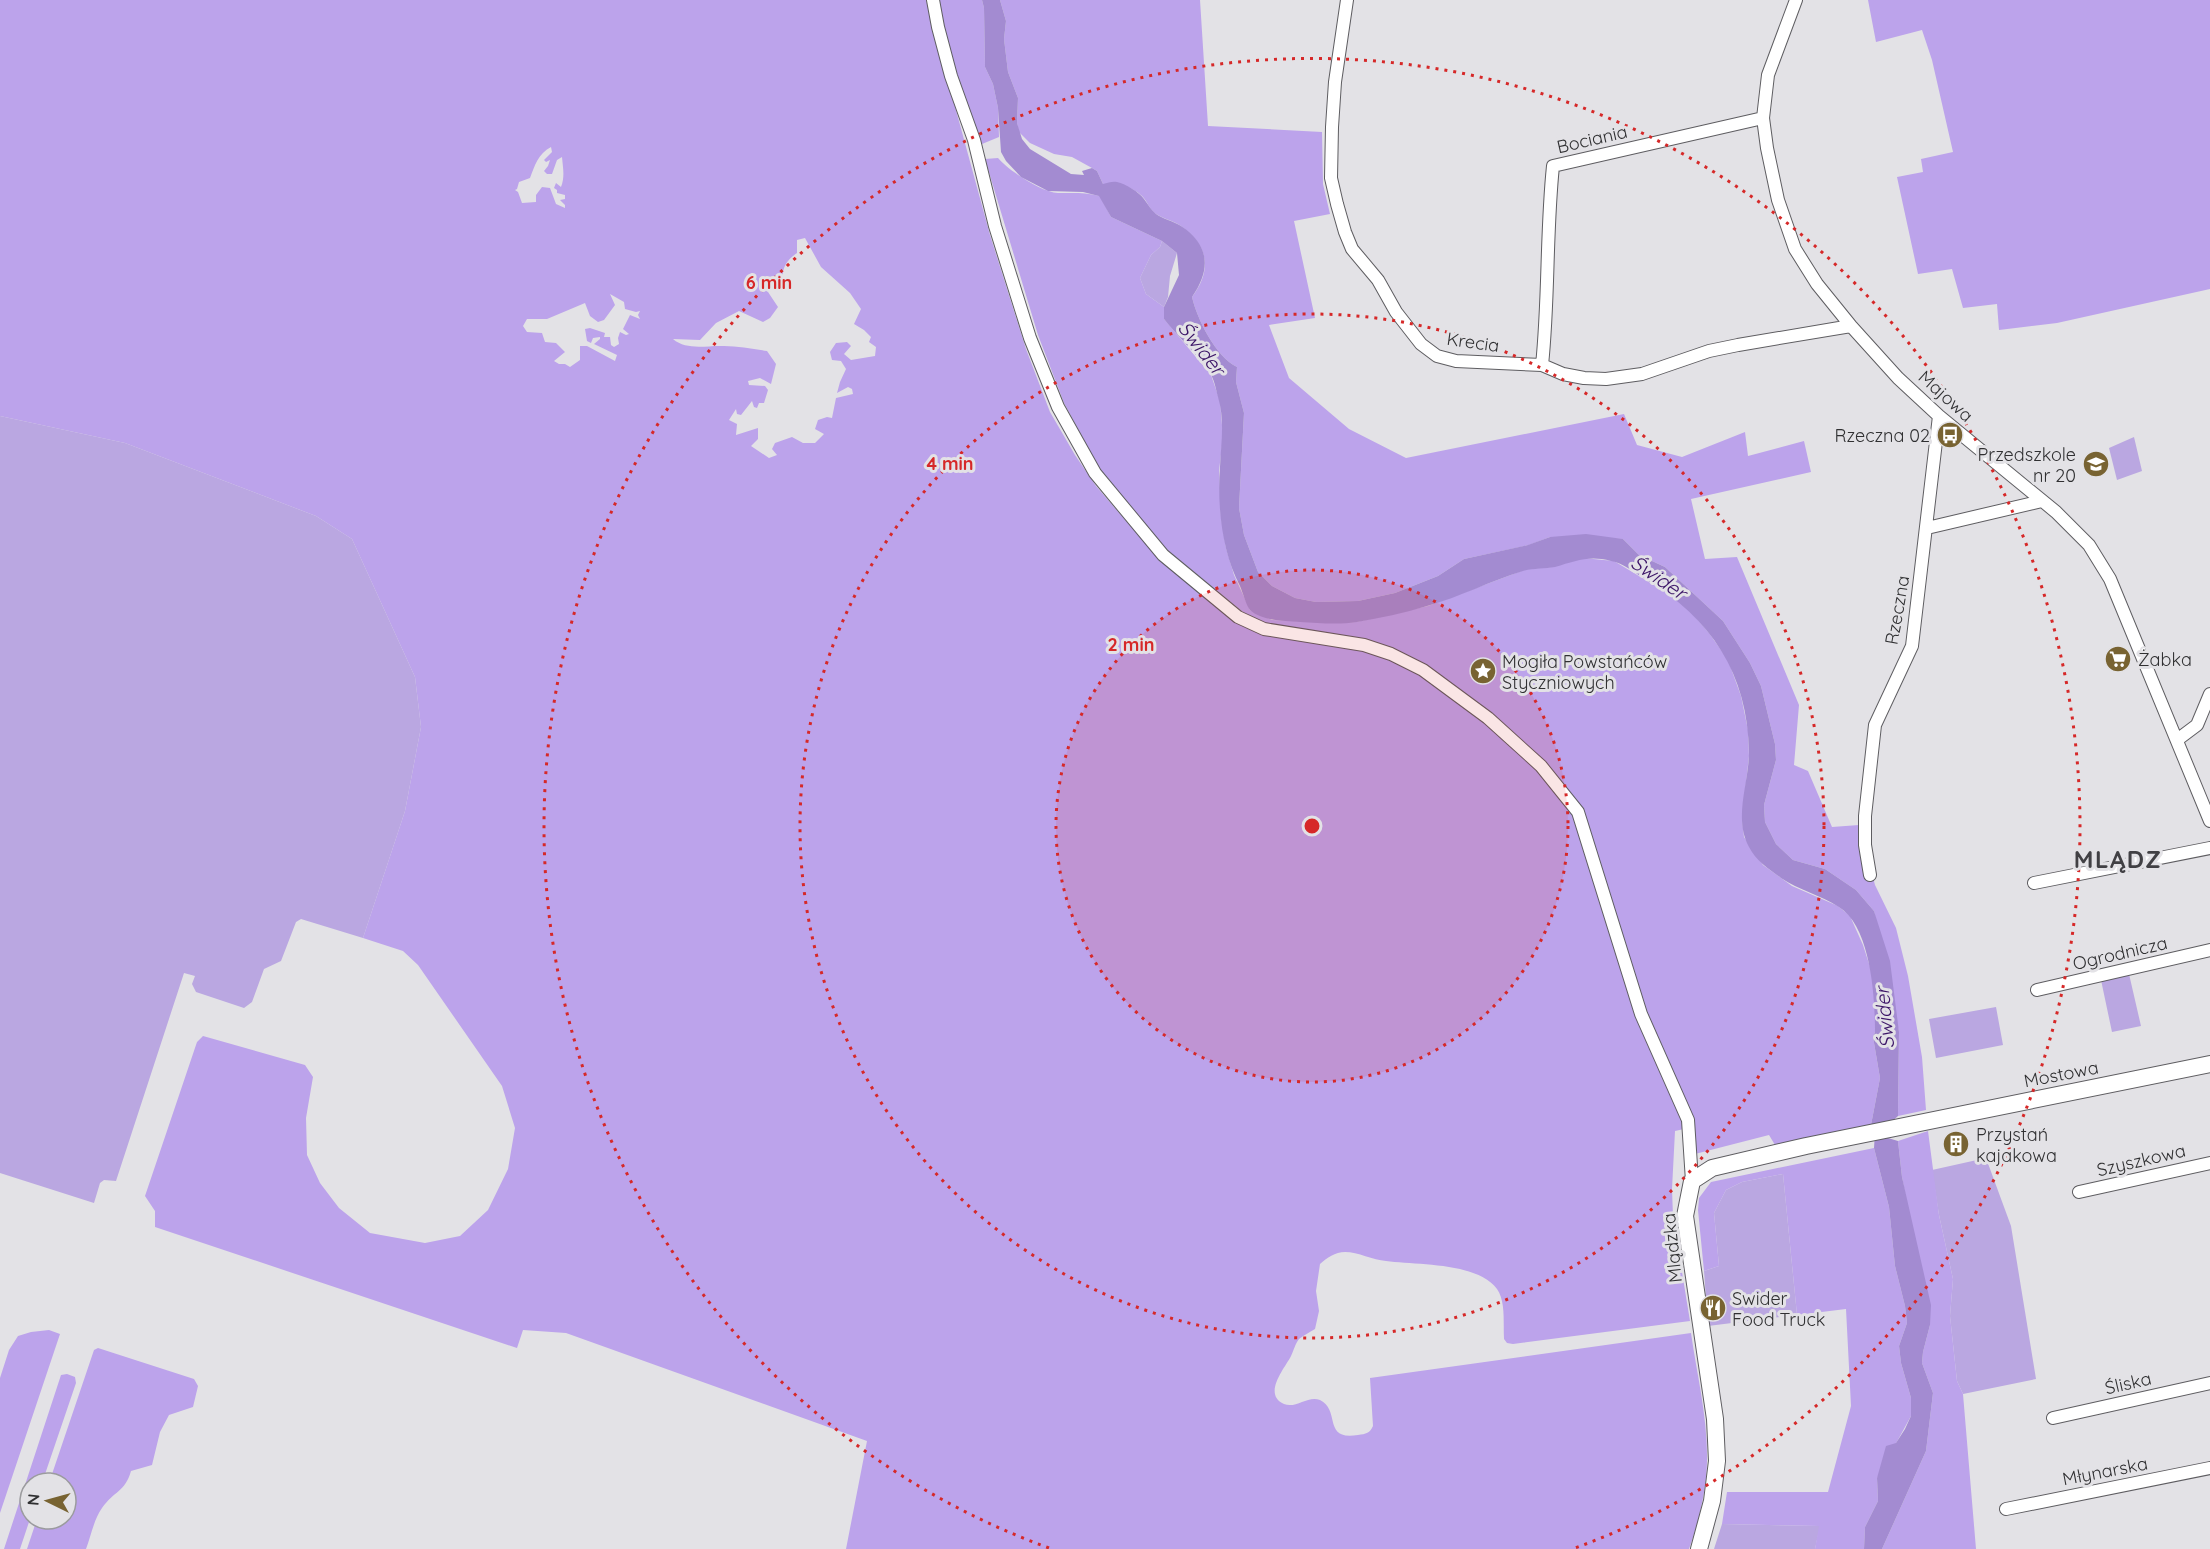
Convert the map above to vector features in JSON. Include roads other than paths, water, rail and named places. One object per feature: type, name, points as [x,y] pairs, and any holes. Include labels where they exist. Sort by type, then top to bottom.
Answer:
[{"type":"street","points":[[933,0],[949,66],[974,140],[995,226],[1030,338],[1058,407],[1095,473],[1163,555],[1238,617],[1264,629],[1364,645],[1390,654],[1423,670],[1488,718],[1541,766],[1578,812],[1641,1014],[1688,1120],[1692,1181]]},
{"type":"street","name":"Krecia","points":[[1347,0],[1335,82],[1330,160],[1331,178],[1337,204],[1352,249],[1378,280],[1396,312],[1421,344],[1437,356],[1456,361],[1542,365],[1563,374],[1606,379],[1642,374],[1709,351],[1851,326]]},
{"type":"street","name":"Majowa","points":[[1796,0],[1768,75],[1763,118],[1767,148],[1779,200],[1795,249],[1816,284],[1898,378],[1939,416],[2042,501],[2089,545],[2110,579],[2210,821]]},
{"type":"street","name":"Bociania","points":[[1542,365],[1546,327],[1546,284],[1553,166],[1763,118]]},
{"type":"street","name":"Rzeczna","points":[[1870,875],[1865,845],[1865,816],[1875,725],[1912,645],[1939,416]]},
{"type":"street","points":[[1927,528],[2042,501]]},
{"type":"street","points":[[2177,740],[2197,725],[2210,694]]},
{"type":"street","points":[[2034,883],[2210,848]]},
{"type":"street","name":"Ogrodnicza","points":[[2037,990],[2210,950]]},
{"type":"street","name":"Mostowa","points":[[1692,1181],[1712,1168],[1818,1144],[2210,1064]]},
{"type":"street","name":"Szyszkowa","points":[[2079,1192],[2210,1163]]},
{"type":"street","name":"Mlądzka","points":[[1692,1181],[1685,1216],[1714,1419],[1717,1461],[1712,1501],[1699,1549]]},
{"type":"street","name":"Śliska","points":[[2053,1418],[2210,1383]]},
{"type":"street","name":"Młynarska","points":[[2006,1509],[2210,1468]]},
{"type":"water","name":"Świder","points":[[982,0],[1000,0],[1006,21],[1004,39],[1008,72],[1018,98],[1017,123],[1022,139],[1030,149],[1071,174],[1084,175],[1082,171],[1092,168],[1097,171],[1103,184],[1117,182],[1132,189],[1142,196],[1156,214],[1178,224],[1198,241],[1205,258],[1205,268],[1192,297],[1208,336],[1222,355],[1237,367],[1236,382],[1244,413],[1239,508],[1244,535],[1258,572],[1272,586],[1295,598],[1316,602],[1358,601],[1395,593],[1438,576],[1464,559],[1528,545],[1550,537],[1586,534],[1623,539],[1639,555],[1665,567],[1723,621],[1750,663],[1761,686],[1775,744],[1776,760],[1764,805],[1765,822],[1776,844],[1793,860],[1825,869],[1856,890],[1874,911],[1890,961],[1899,1032],[1898,1116],[1889,1124],[1888,1138],[1898,1141],[1902,1177],[1931,1305],[1930,1325],[1922,1363],[1933,1393],[1926,1451],[1882,1549],[1864,1549],[1865,1527],[1878,1501],[1877,1478],[1886,1446],[1896,1443],[1905,1429],[1911,1416],[1911,1398],[1901,1363],[1899,1346],[1907,1323],[1905,1306],[1895,1266],[1889,1207],[1874,1148],[1875,1133],[1871,1125],[1880,1078],[1873,1037],[1875,1032],[1874,1001],[1869,964],[1858,930],[1850,917],[1832,903],[1781,878],[1759,861],[1749,847],[1742,824],[1749,752],[1747,724],[1742,698],[1733,673],[1721,651],[1707,630],[1668,594],[1624,566],[1603,559],[1583,560],[1555,567],[1523,571],[1439,602],[1357,622],[1328,624],[1281,621],[1255,614],[1250,610],[1229,559],[1222,528],[1219,482],[1222,423],[1215,384],[1205,366],[1164,319],[1164,307],[1179,275],[1177,253],[1162,241],[1111,217],[1099,196],[1083,192],[1048,191],[1021,177],[1006,161],[1001,152],[998,108],[993,84],[985,67]]},
{"type":"place","name":"Rzeczna 02","points":[[1950,435]]},
{"type":"place","name":"Przedszkole nr 20","points":[[2096,464]]},
{"type":"place","name":"Żabka","points":[[2118,659]]},
{"type":"place","name":"Mogiła Powstańców Styczniowych","points":[[1483,671]]},
{"type":"place","name":"Przystań kajakowa","points":[[1956,1144]]},
{"type":"place","name":"Swider Food Truck","points":[[1713,1308]]},
{"type":"district","name":"MLĄDZ","points":[[2118,859]]}]
